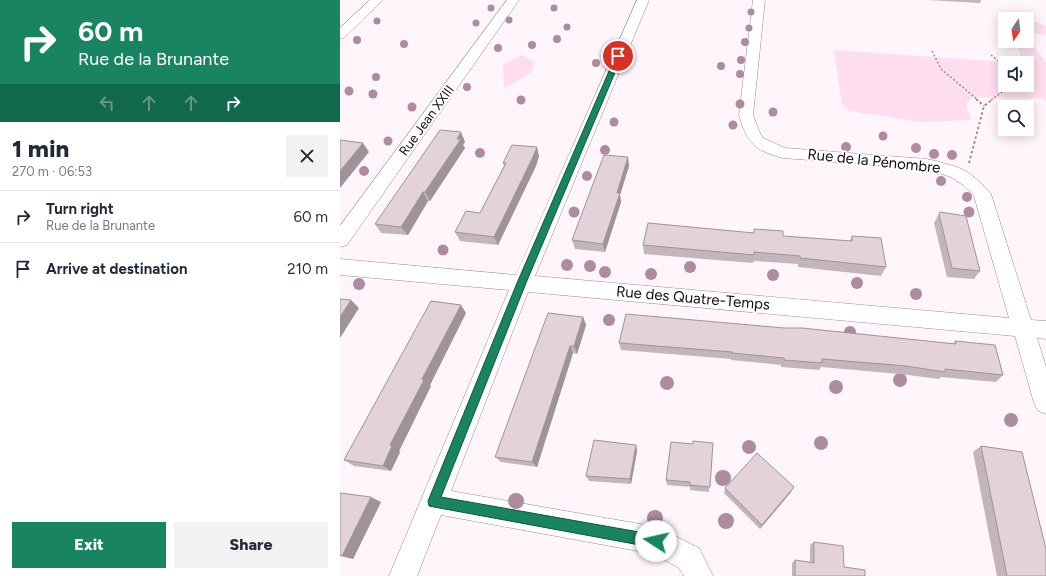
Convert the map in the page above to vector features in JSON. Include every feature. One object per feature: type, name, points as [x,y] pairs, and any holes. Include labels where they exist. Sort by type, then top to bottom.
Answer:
[{"type":"street","points":[[340,36],[346,23],[377,0]]},
{"type":"street","name":"Rue Jean XXIII","points":[[340,240],[513,0]]},
{"type":"street","points":[[403,576],[522,283],[643,0]]},
{"type":"street","name":"Rue de la Pénombre","points":[[759,0],[746,115],[751,131],[761,145],[783,153],[926,164],[947,168],[966,178],[982,194],[1046,403]]},
{"type":"street","name":"Rue des Quatre-Temps","points":[[340,267],[1046,330]]},
{"type":"street","points":[[434,501],[656,541],[689,558],[699,576]]},
{"type":"path","points":[[932,51],[941,69],[984,106]]},
{"type":"path","points":[[991,55],[998,61]]},
{"type":"path","points":[[966,178],[984,106],[1003,92]]},
{"type":"shaded area","points":[[1034,21],[1046,26],[1046,35],[1034,34]]},
{"type":"shaded area","points":[[1034,45],[1046,63],[1046,101],[1042,98],[972,97],[966,104],[971,120],[921,122],[850,111],[842,104],[834,50],[998,62],[998,92],[1034,92],[1034,56],[1021,56],[1018,48],[1034,48]]},
{"type":"shaded area","points":[[522,55],[535,62],[531,73],[504,88],[503,65]]},
{"type":"building","points":[[440,130],[461,132],[457,139],[461,139],[425,192],[423,192],[401,227],[375,224]]},
{"type":"building","points":[[340,140],[363,143],[340,171]]},
{"type":"building","points":[[512,145],[537,147],[494,237],[455,232],[466,211],[480,213],[506,163],[503,163]]},
{"type":"building","points":[[604,155],[628,157],[617,193],[620,193],[603,244],[572,240]]},
{"type":"building","points":[[940,212],[966,216],[980,271],[952,268],[939,214]]},
{"type":"building","points":[[648,223],[754,233],[754,229],[783,231],[783,236],[852,241],[852,236],[881,238],[886,267],[800,258],[800,256],[754,252],[754,255],[643,245]]},
{"type":"building","points":[[340,299],[351,300],[340,317]]},
{"type":"building","points":[[431,301],[461,305],[422,379],[424,380],[390,445],[392,446],[383,466],[344,460]]},
{"type":"building","points":[[548,313],[583,317],[574,346],[570,346],[532,462],[495,457]]},
{"type":"building","points":[[626,314],[784,328],[802,328],[956,344],[955,341],[995,345],[1003,375],[945,369],[945,372],[906,366],[822,359],[822,363],[784,360],[784,358],[732,352],[619,343]]},
{"type":"building","points":[[594,440],[636,445],[630,479],[586,476]]},
{"type":"building","points":[[693,441],[713,443],[710,487],[690,485],[690,482],[666,480],[671,442],[693,444]]},
{"type":"building","points":[[981,446],[1022,452],[1046,549],[1046,576],[1007,576]]},
{"type":"building","points":[[757,453],[794,487],[762,525],[725,488]]},
{"type":"building","points":[[340,493],[371,497],[342,556],[340,555]]},
{"type":"building","points":[[814,542],[843,546],[844,567],[865,570],[865,576],[795,576],[795,560],[814,563]]},
{"type":"route","points":[[618,56],[522,283],[434,501],[656,541]]}]
